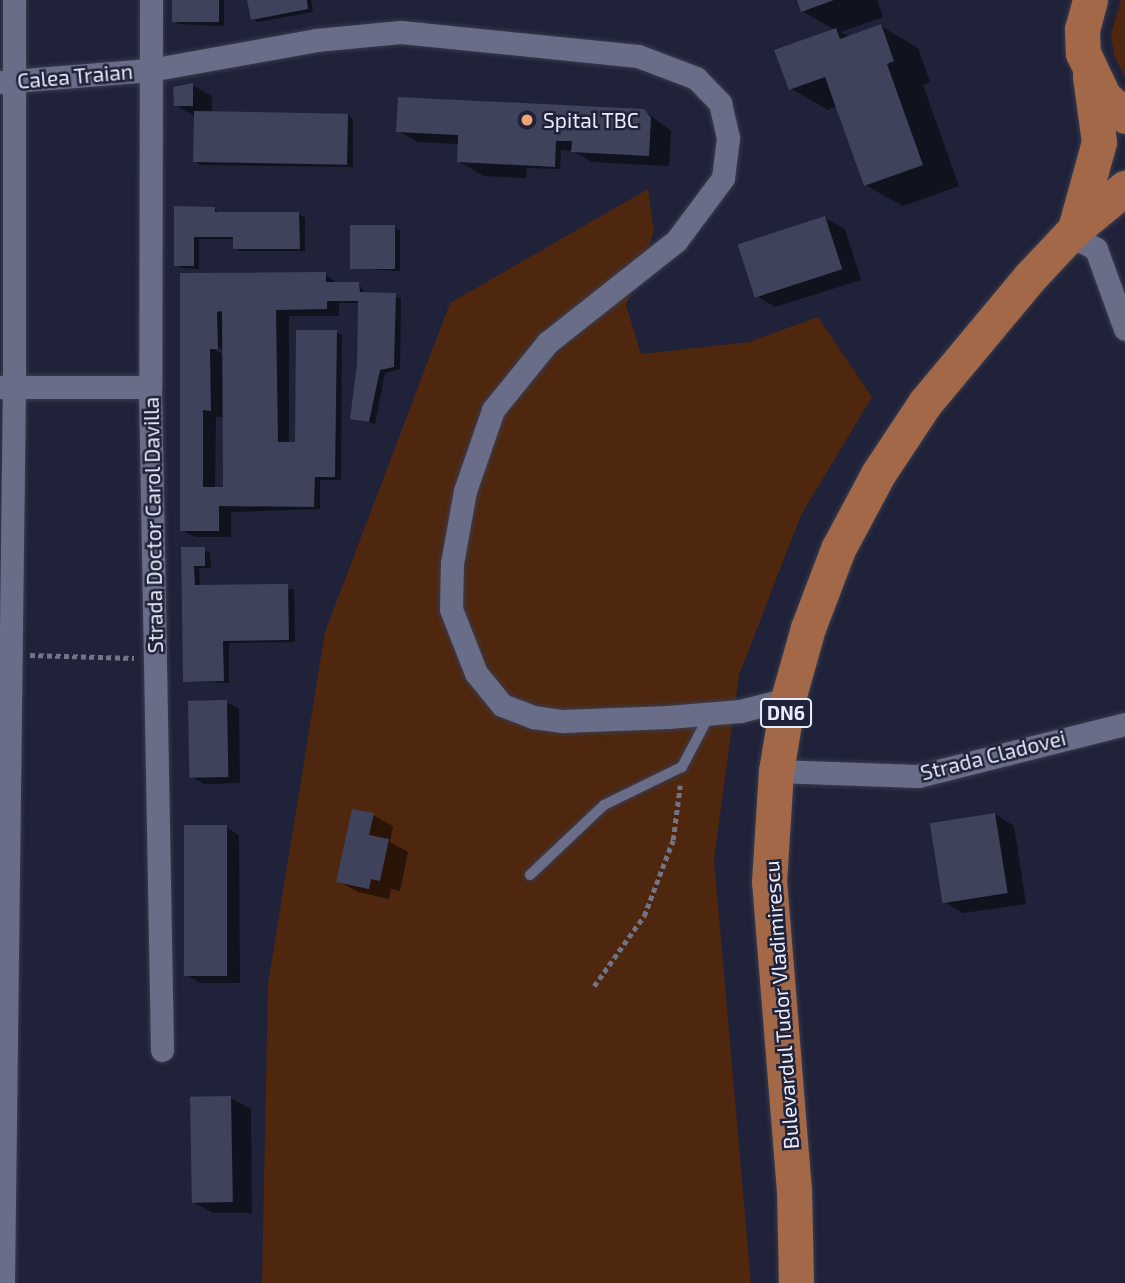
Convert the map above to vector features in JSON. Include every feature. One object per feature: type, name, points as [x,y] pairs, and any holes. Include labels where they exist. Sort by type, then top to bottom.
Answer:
[{"type":"main road","name":"DN6","points":[[1090,0],[1082,29],[1090,76],[1104,97],[1125,116]]},
{"type":"main road","name":"Bulevardul Tudor Vladimirescu","points":[[1072,232],[1098,142],[1090,76]]},
{"type":"main road","name":"Bulevardul Tudor Vladimirescu","points":[[796,1283],[794,1191],[769,882],[776,771],[788,699],[838,549],[878,474],[925,403],[1072,232],[1125,188]]},
{"type":"street","points":[[3,1283],[4,692],[9,654],[7,82],[14,0]]},
{"type":"street","name":"Strada Doctor Carol Davilla","points":[[151,0],[150,387],[162,1050]]},
{"type":"street","name":"Calea Traian","points":[[7,82],[150,70],[316,40],[401,32],[638,56],[696,78],[720,103],[728,138],[723,178],[706,206],[645,270],[548,342],[493,410],[465,491],[452,563],[451,609],[475,673],[502,705],[563,721],[710,714],[788,699]]},
{"type":"street","points":[[1072,232],[1096,249],[1125,328]]},
{"type":"street","points":[[7,387],[150,387]]},
{"type":"street","name":"Strada Cladovei","points":[[776,771],[918,775],[1125,724]]},
{"type":"lane","points":[[530,875],[604,805],[682,767],[710,714]]},
{"type":"path","points":[[9,654],[156,658]]},
{"type":"path","points":[[594,986],[644,916],[673,840],[682,767]]},
{"type":"shaded area","points":[[1121,0],[1125,0],[1125,77],[1114,55],[1111,34]]},
{"type":"shaded area","points":[[648,189],[654,232],[626,305],[641,354],[749,342],[818,317],[872,397],[801,515],[739,675],[714,859],[751,1283],[262,1283],[268,984],[325,632],[450,303]]},
{"type":"building","points":[[172,0],[219,0],[219,22],[172,22]]},
{"type":"building","points":[[247,0],[307,0],[308,9],[251,20]]},
{"type":"building","points":[[797,0],[834,0],[801,12]]},
{"type":"building","points":[[881,24],[894,61],[887,64],[923,165],[864,186],[825,77],[789,90],[774,50],[836,28],[840,39]]},
{"type":"building","points":[[193,83],[193,106],[174,106],[173,87]]},
{"type":"building","points":[[398,97],[644,109],[651,118],[649,156],[571,152],[572,141],[556,141],[555,167],[457,162],[458,135],[396,132]]},
{"type":"building","points":[[194,111],[348,114],[347,165],[193,162]]},
{"type":"building","points":[[174,206],[215,207],[215,212],[299,212],[300,249],[233,249],[233,237],[194,237],[194,266],[174,266]]},
{"type":"building","points":[[825,216],[842,269],[755,298],[738,244]]},
{"type":"building","points":[[350,225],[395,225],[395,269],[350,269]]},
{"type":"building","points":[[326,272],[326,282],[359,282],[360,292],[396,293],[394,367],[380,370],[369,422],[350,419],[357,364],[358,301],[327,301],[327,309],[276,310],[278,442],[295,442],[296,330],[337,330],[335,477],[315,477],[314,507],[219,506],[219,531],[180,531],[180,273]],"holes":[[[222,311],[223,487],[203,487],[203,410],[211,411],[210,349],[218,349],[217,312]]]},
{"type":"building","points":[[181,547],[205,547],[205,566],[194,566],[195,585],[288,584],[289,640],[223,641],[224,681],[183,682]]},
{"type":"building","points":[[227,700],[228,777],[189,778],[188,701]]},
{"type":"building","points":[[352,809],[374,813],[369,835],[389,839],[380,881],[371,879],[369,889],[336,882]]},
{"type":"building","points":[[995,813],[1008,893],[942,903],[930,823]]},
{"type":"building","points":[[184,825],[227,825],[227,976],[184,976]]},
{"type":"building","points":[[231,1096],[233,1202],[192,1203],[190,1097]]},
{"type":"place","name":"Spital TBC","points":[[527,120]]}]
